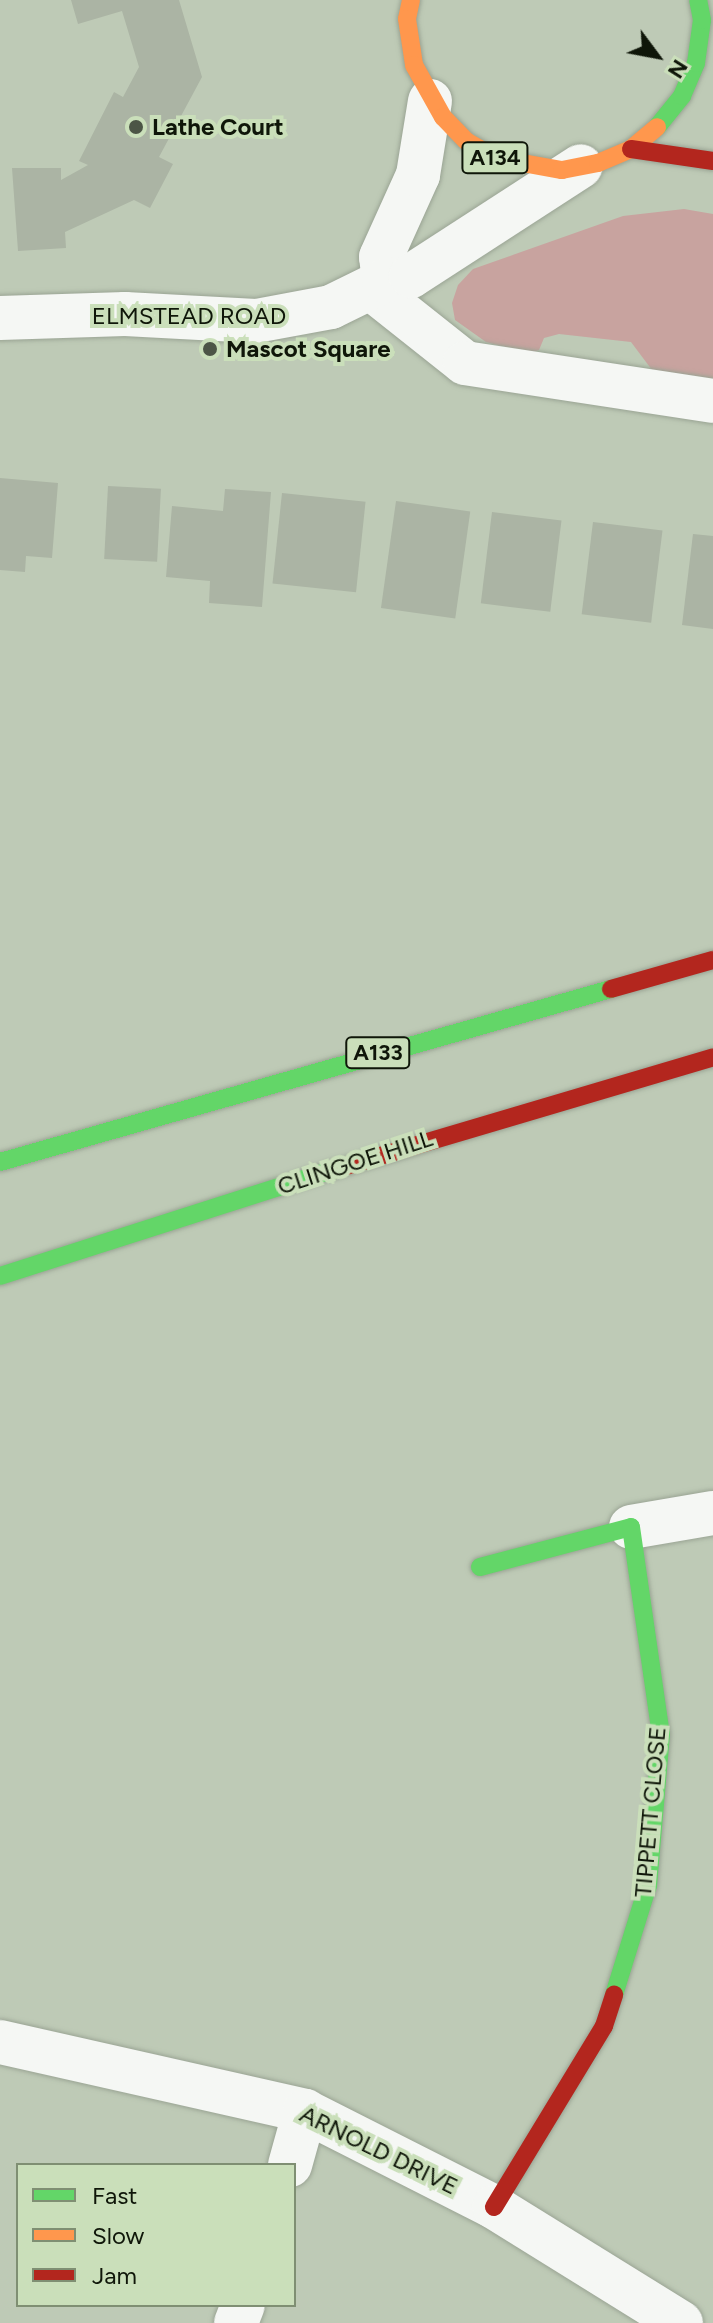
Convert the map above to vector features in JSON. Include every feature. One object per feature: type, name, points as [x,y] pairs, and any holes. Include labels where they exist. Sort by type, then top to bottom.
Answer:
[{"type":"main road","points":[[411,0],[407,19],[422,83]]},
{"type":"main road","name":"A134","points":[[631,149],[682,96],[696,63],[702,20],[698,0]]},
{"type":"main road","name":"A134","points":[[386,17],[422,83],[466,141],[495,158],[521,166],[581,166],[631,149],[713,161]]},
{"type":"main road","name":"A133","points":[[0,1162],[713,960]]},
{"type":"main road","name":"CLINGOE HILL","points":[[0,1276],[466,1127],[713,1057]]},
{"type":"main road","points":[[480,1567],[631,1527]]},
{"type":"main road","name":"TIPPETT CLOSE","points":[[494,2207],[604,2026],[648,1885],[661,1734],[631,1527]]},
{"type":"street","points":[[422,83],[418,175],[381,257],[378,285],[465,363],[713,401]]},
{"type":"street","name":"ELMSTEAD ROAD","points":[[0,318],[125,314],[256,321],[331,307],[378,285],[411,276],[581,166]]},
{"type":"street","points":[[631,1527],[713,1513]]},
{"type":"street","name":"ARNOLD DRIVE","points":[[0,2042],[305,2111],[494,2207],[681,2323]]},
{"type":"street","points":[[291,2163],[305,2111]]},
{"type":"shaded area","points":[[684,209],[713,214],[713,380],[652,370],[631,342],[559,334],[544,338],[539,350],[529,353],[486,342],[455,320],[452,303],[458,285],[473,269],[623,216]]},
{"type":"building","name":"Lathe Court","points":[[71,0],[179,0],[202,77],[159,157],[173,164],[150,208],[134,200],[65,232],[66,248],[18,251],[12,168],[61,168],[61,180],[88,165],[79,161],[114,92],[123,97],[139,67],[122,11],[78,24]]},
{"type":"building","points":[[0,478],[58,483],[52,558],[26,556],[25,572],[0,570]]},
{"type":"building","points":[[108,486],[161,489],[157,562],[104,559]]},
{"type":"building","points":[[225,489],[271,492],[262,607],[209,603],[210,581],[166,577],[172,506],[223,511]]},
{"type":"building","points":[[282,493],[366,502],[356,592],[272,584]]},
{"type":"building","points":[[396,501],[470,511],[455,618],[381,608]]},
{"type":"building","points":[[492,512],[561,521],[550,612],[481,603]]},
{"type":"building","points":[[593,522],[662,531],[651,623],[582,614]]},
{"type":"building","points":[[693,534],[713,536],[713,629],[682,625]]},
{"type":"traffic: fast","points":[[657,127],[682,96],[696,63],[702,20],[698,0]]},
{"type":"traffic: fast","points":[[0,1162],[611,989]]},
{"type":"traffic: fast","points":[[0,1276],[336,1169]]},
{"type":"traffic: fast","points":[[480,1567],[631,1527],[661,1734],[648,1885],[614,1995]]},
{"type":"traffic: slow","points":[[411,0],[407,19],[414,65],[443,117],[466,141],[495,158],[562,170],[598,163],[631,149],[657,127]]},
{"type":"traffic: jam","points":[[631,149],[713,161]]},
{"type":"traffic: jam","points":[[611,989],[713,960]]},
{"type":"traffic: jam","points":[[336,1169],[713,1057]]},
{"type":"traffic: jam","points":[[494,2207],[604,2026],[614,1995]]},
{"type":"place","name":"Lathe Court","points":[[136,127]]},
{"type":"place","name":"Mascot Square","points":[[210,349]]}]
